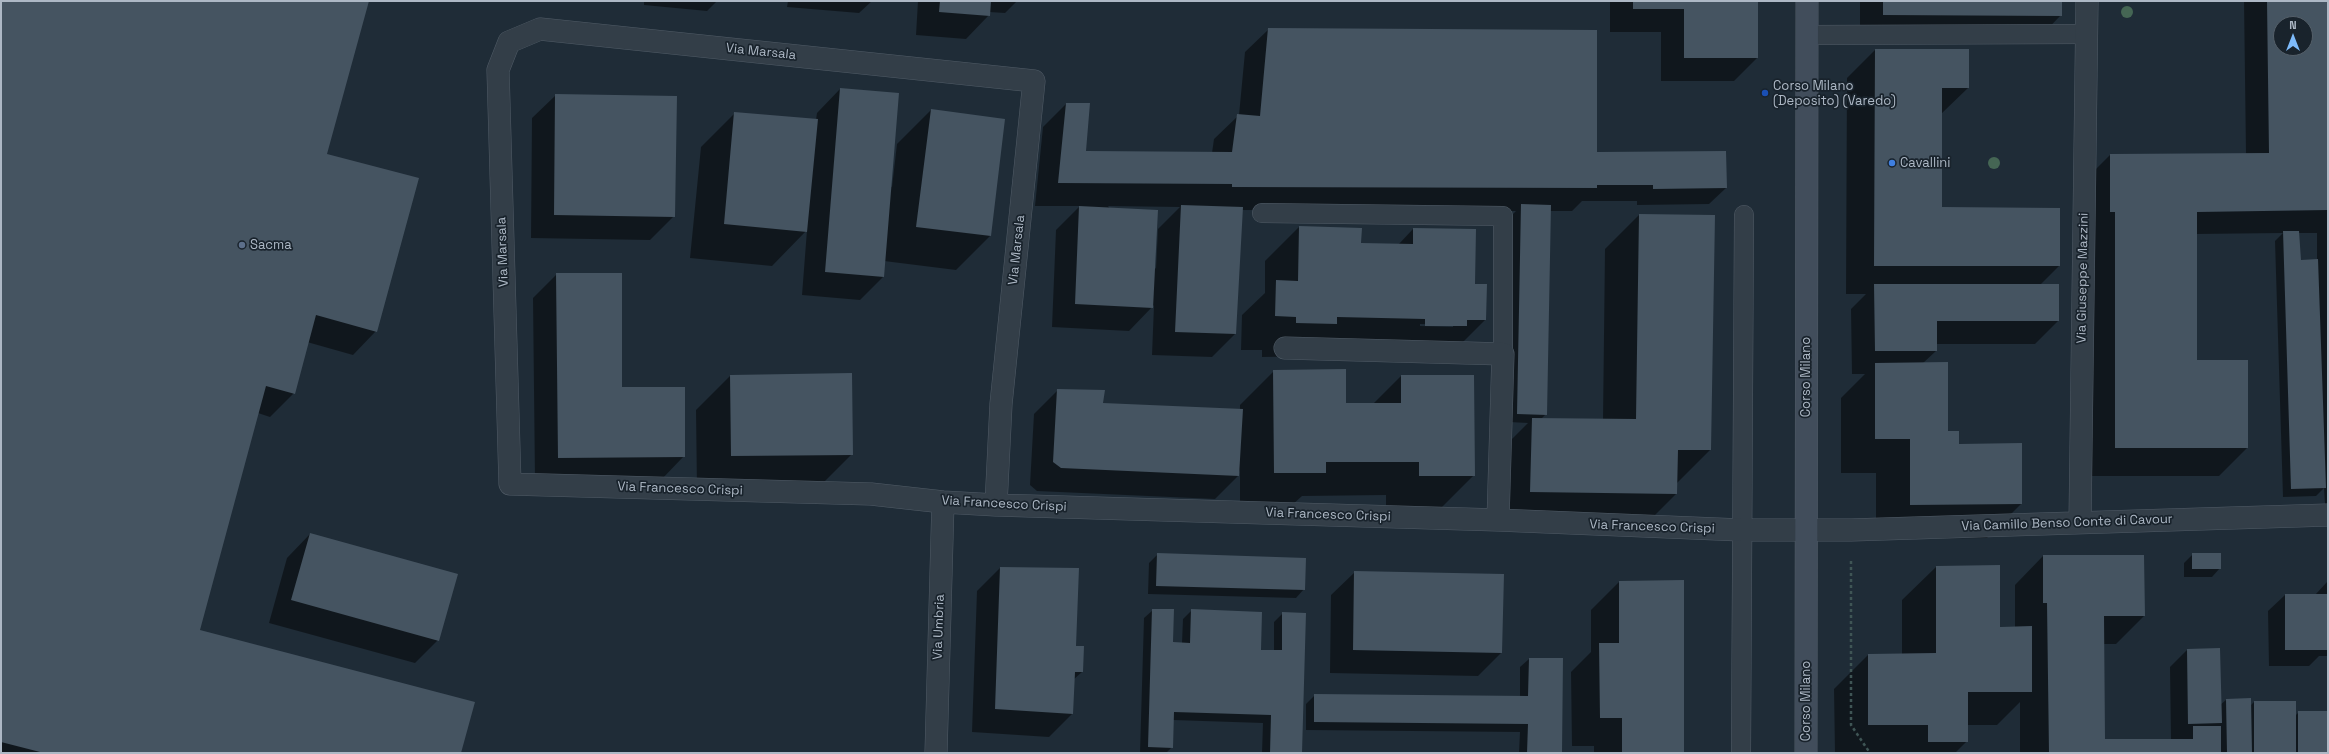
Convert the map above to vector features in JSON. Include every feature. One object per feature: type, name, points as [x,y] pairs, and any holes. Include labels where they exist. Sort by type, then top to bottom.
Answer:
[{"type":"main road","name":"Corso Milano","points":[[1806,753],[1807,1]]},
{"type":"street","name":"Via Giuseppe Mazzini","points":[[2080,522],[2087,1]]},
{"type":"street","name":"Via Marsala","points":[[510,484],[498,70],[509,42],[540,29],[1034,81],[1001,404],[996,505]]},
{"type":"street","points":[[1285,348],[1503,354],[1498,520]]},
{"type":"street","name":"Via Francesco Crispi","points":[[510,484],[871,494],[943,502],[996,505],[1498,520],[1741,530],[1806,530]]},
{"type":"street","name":"Via Umbria","points":[[936,753],[943,502]]},
{"type":"street","name":"Via Camillo Benso Conte di Cavour","points":[[1806,530],[1851,530],[2328,515]]},
{"type":"lane","points":[[1806,35],[2086,34]]},
{"type":"lane","points":[[1262,213],[1503,216],[1503,354]]},
{"type":"lane","points":[[1741,753],[1741,530],[1744,215]]},
{"type":"path","points":[[1851,530],[1851,725],[1870,753]]},
{"type":"building","name":"Sacma","points":[[1,1],[369,1],[327,154],[419,178],[377,332],[316,315],[295,394],[266,386],[200,630],[475,702],[461,753],[44,753],[1,742]]},
{"type":"building","points":[[940,1],[991,1],[990,16],[939,12]]},
{"type":"building","points":[[1633,1],[1758,1],[1758,58],[1684,58],[1684,9],[1633,9]]},
{"type":"building","points":[[1883,1],[2062,1],[2062,16],[1883,15]]},
{"type":"building","points":[[2267,1],[2328,1],[2328,210],[2197,212],[2197,360],[2248,360],[2248,448],[2115,448],[2115,212],[2110,212],[2110,154],[2269,153]]},
{"type":"building","points":[[1268,28],[1597,30],[1597,152],[1726,151],[1727,188],[1653,189],[1653,185],[1597,185],[1597,188],[1232,187],[1232,184],[1058,183],[1066,103],[1090,103],[1086,151],[1232,152],[1237,114],[1260,116]]},
{"type":"building","points":[[1875,49],[1969,49],[1969,88],[1942,88],[1942,207],[2060,208],[2060,266],[1874,266]]},
{"type":"building","points":[[840,88],[899,93],[884,277],[825,272]]},
{"type":"building","points":[[555,94],[677,96],[675,217],[554,215]]},
{"type":"building","points":[[931,109],[1005,119],[991,236],[916,227]]},
{"type":"building","points":[[734,112],[818,119],[807,232],[724,224]]},
{"type":"building","points":[[1521,204],[1551,205],[1547,415],[1517,414]]},
{"type":"building","points":[[1181,205],[1243,207],[1236,334],[1175,332]]},
{"type":"building","points":[[1079,206],[1158,210],[1153,308],[1075,304]]},
{"type":"building","points":[[1639,214],[1715,215],[1711,450],[1678,450],[1677,494],[1530,492],[1532,418],[1636,419]]},
{"type":"building","points":[[1299,226],[1362,228],[1361,243],[1413,244],[1413,228],[1476,229],[1475,284],[1487,284],[1486,320],[1467,320],[1467,326],[1425,326],[1425,319],[1337,317],[1337,324],[1296,323],[1296,317],[1275,316],[1276,280],[1298,281]]},
{"type":"building","points":[[2283,231],[2299,231],[2301,260],[2318,259],[2326,488],[2291,489]]},
{"type":"building","points":[[556,273],[622,273],[622,387],[685,387],[685,457],[558,458]]},
{"type":"building","points":[[1874,284],[2059,284],[2059,321],[1937,321],[1937,351],[1875,351]]},
{"type":"building","points":[[1948,362],[1948,431],[1959,431],[1959,444],[2022,443],[2022,504],[1910,505],[1910,439],[1875,439],[1875,363]]},
{"type":"building","points":[[1346,369],[1346,403],[1401,403],[1401,375],[1474,375],[1475,476],[1419,476],[1419,462],[1326,462],[1326,473],[1274,473],[1273,370]]},
{"type":"building","points":[[852,373],[853,455],[731,456],[730,375]]},
{"type":"building","points":[[1057,389],[1105,390],[1103,403],[1243,409],[1239,476],[1061,468],[1053,462]]},
{"type":"building","points":[[310,533],[458,574],[439,641],[291,600]]},
{"type":"building","points":[[1157,553],[1306,558],[1305,590],[1156,586]]},
{"type":"building","points":[[2192,553],[2221,553],[2221,569],[2192,569]]},
{"type":"building","points":[[2043,555],[2144,555],[2145,616],[2104,616],[2105,739],[2193,739],[2193,726],[2221,726],[2221,753],[2049,753],[2047,603],[2043,603]]},
{"type":"building","points":[[2000,565],[2000,627],[2032,626],[2032,692],[1968,692],[1968,742],[1928,742],[1928,725],[1868,725],[1868,654],[1936,653],[1936,566]]},
{"type":"building","points":[[1000,567],[1079,568],[1076,646],[1084,646],[1083,672],[1075,672],[1073,714],[995,709]]},
{"type":"building","points":[[1354,571],[1504,574],[1502,653],[1353,650]]},
{"type":"building","points":[[1684,580],[1684,753],[1622,753],[1622,718],[1600,718],[1599,643],[1619,643],[1619,581]]},
{"type":"building","points":[[2285,594],[2328,594],[2327,650],[2285,650]]},
{"type":"building","points":[[1152,609],[1174,609],[1173,642],[1190,643],[1191,609],[1262,612],[1261,650],[1282,650],[1282,612],[1306,613],[1302,753],[1270,753],[1271,715],[1174,712],[1173,748],[1148,747]]},
{"type":"building","points":[[2220,648],[2222,723],[2188,724],[2187,649]]},
{"type":"building","points":[[1529,658],[1563,658],[1562,753],[1527,753],[1528,724],[1314,722],[1314,694],[1528,696]]},
{"type":"building","points":[[2251,698],[2252,753],[2227,753],[2226,699]]},
{"type":"building","points":[[2254,701],[2296,701],[2296,753],[2254,753]]},
{"type":"building","points":[[2298,711],[2328,711],[2328,753],[2298,753]]},
{"type":"place","name":"Corso Milano (Deposito) (Varedo)","points":[[1765,93]]},
{"type":"place","name":"Cavallini","points":[[1892,163]]},
{"type":"place","name":"Sacma","points":[[242,245]]}]
